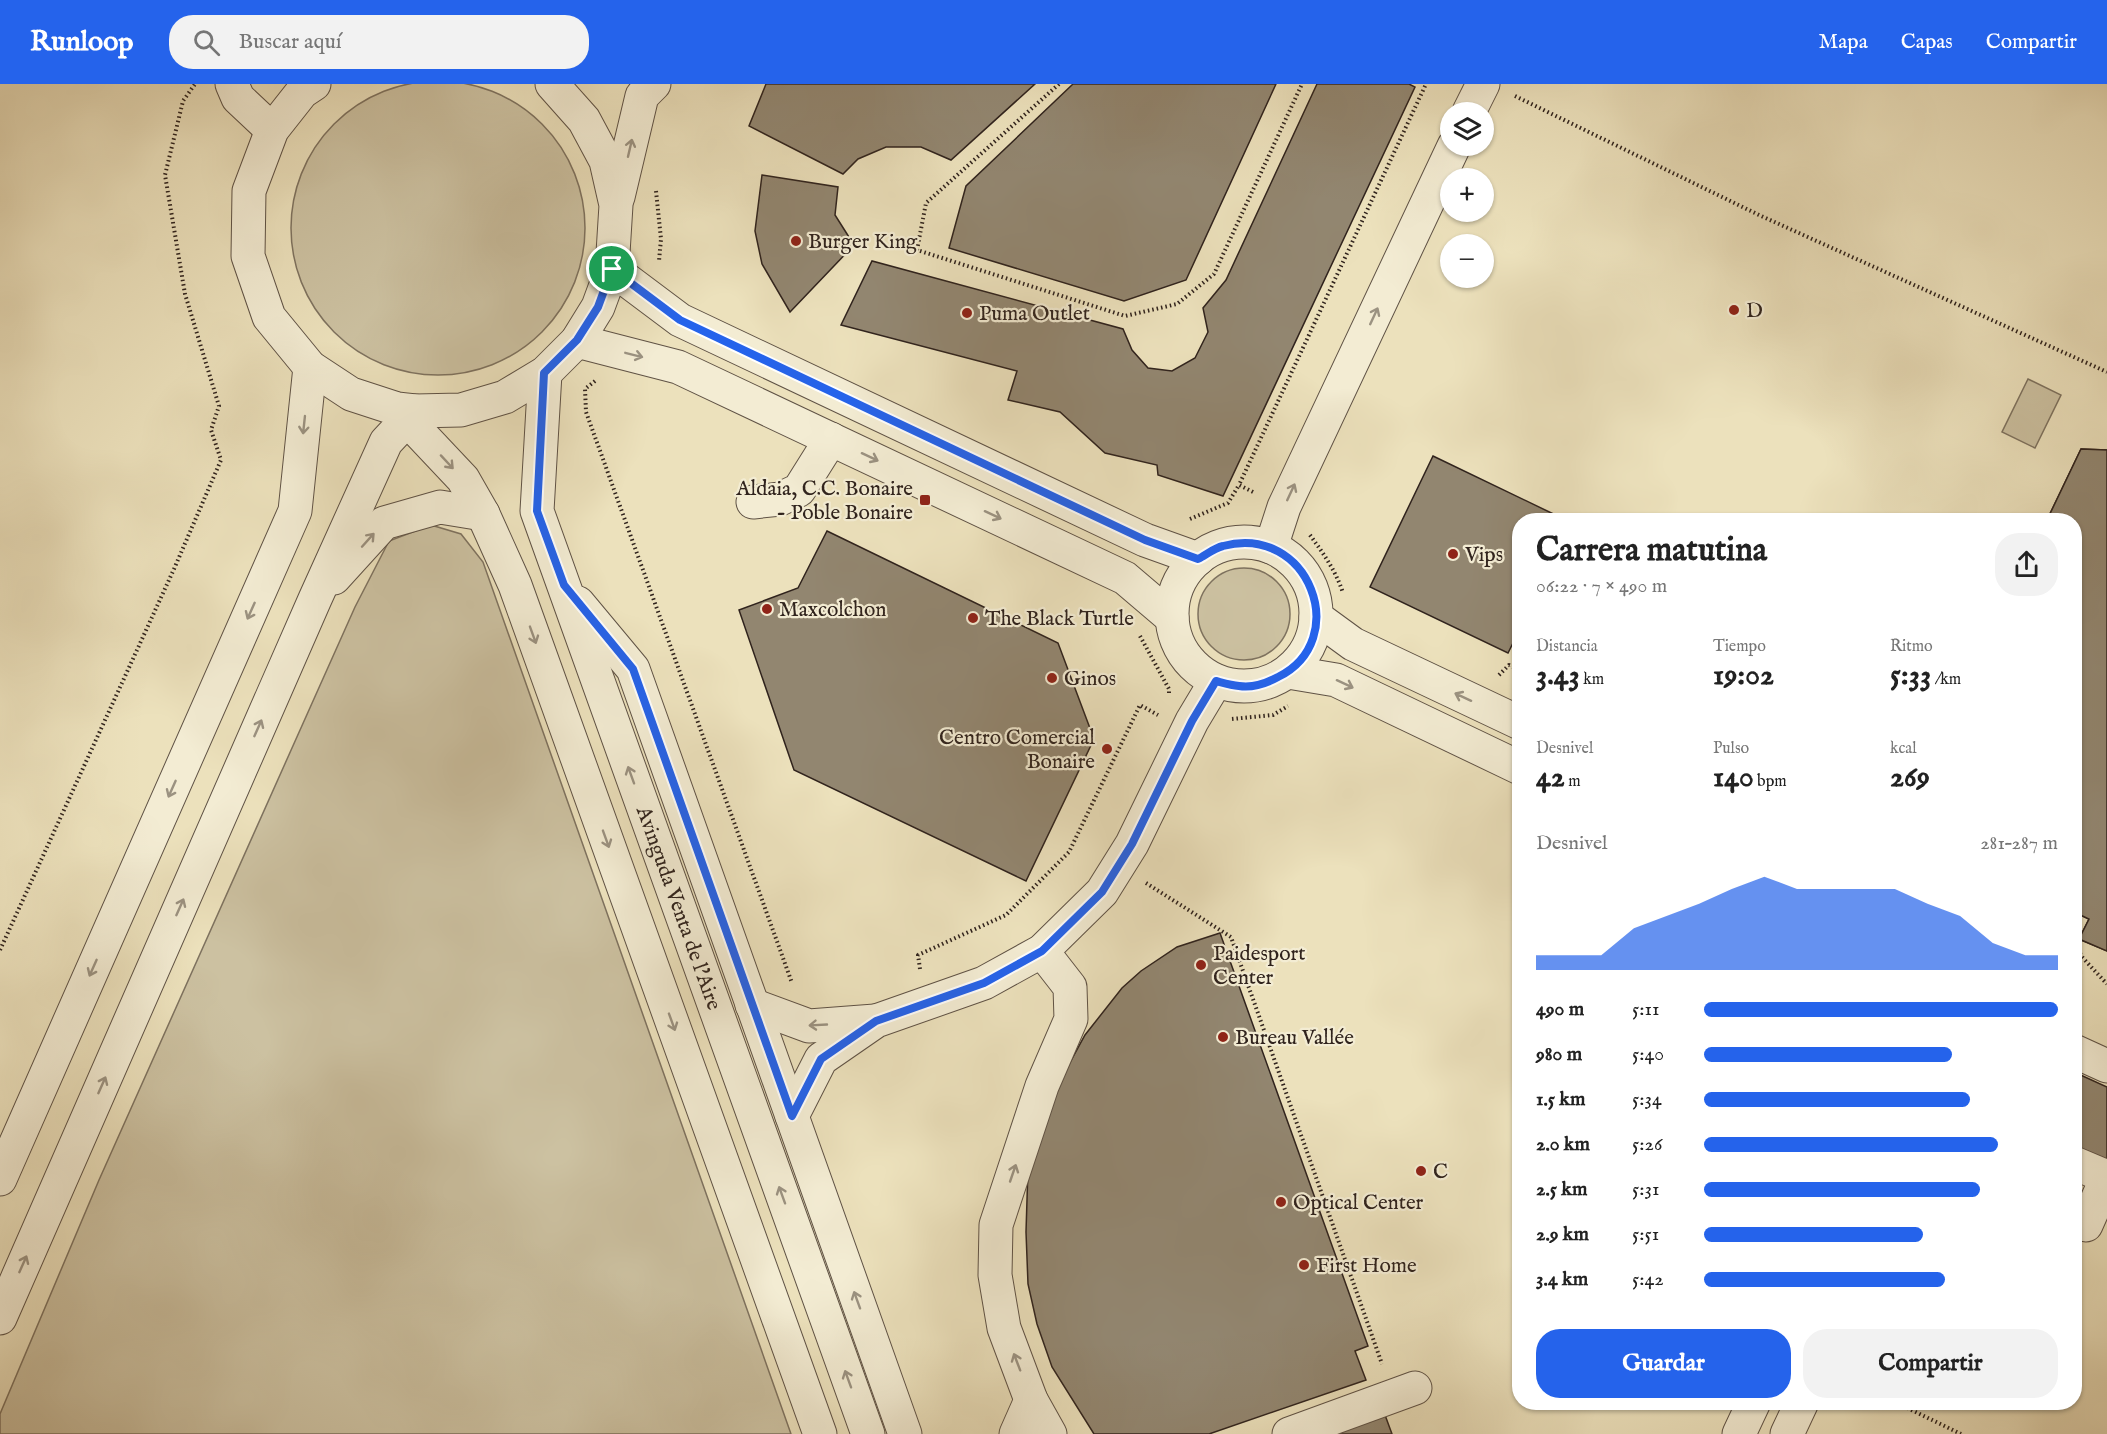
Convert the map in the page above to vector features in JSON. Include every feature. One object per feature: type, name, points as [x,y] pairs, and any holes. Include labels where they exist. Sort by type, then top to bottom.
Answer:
[{"type":"street","points":[[232,84],[238,98],[272,130]]},
{"type":"street","points":[[552,84],[584,120],[606,160],[616,205]]},
{"type":"street","points":[[306,87],[272,130],[249,191],[248,256],[269,317],[310,367],[351,394],[406,413],[461,410],[505,397],[544,373],[577,340],[598,307],[612,269],[616,205],[642,96],[654,84]]},
{"type":"street","points":[[1480,102],[1496,88]]},
{"type":"street","points":[[1271,547],[1284,507],[1449,156]]},
{"type":"street","points":[[612,269],[680,320],[1145,540],[1198,559]]},
{"type":"street","points":[[577,340],[678,367],[1125,578],[1172,618]]},
{"type":"street","points":[[0,1179],[295,511],[310,367]]},
{"type":"street","name":"Avinguda Venta de l'Aire","points":[[544,373],[537,511],[868,1434]]},
{"type":"street","points":[[406,413],[463,479],[483,514],[515,585],[820,1434]]},
{"type":"street","points":[[0,1318],[315,599],[386,442],[406,413]]},
{"type":"street","points":[[753,501],[780,499],[799,490],[831,439]]},
{"type":"street","points":[[315,599],[384,523],[440,507],[483,514]]},
{"type":"street","points":[[1246,542],[1271,547],[1290,559],[1305,575],[1314,595],[1316,617],[1312,638],[1302,657],[1288,672],[1265,683],[1240,687],[1216,681],[1194,666],[1178,644],[1172,618],[1175,596],[1183,575],[1198,559],[1221,546],[1246,542]]},
{"type":"street","points":[[564,585],[633,669],[905,1434]]},
{"type":"street","points":[[1316,617],[1353,644],[1512,719]]},
{"type":"street","points":[[1288,672],[1336,680],[1512,764]]},
{"type":"street","points":[[752,1005],[809,1026],[876,1021],[984,983],[1042,951],[1102,892],[1201,724],[1216,681]]},
{"type":"street","points":[[1042,951],[1070,987],[1071,1019],[1042,1086],[996,1225],[995,1275],[1004,1328],[1031,1400],[1050,1434]]},
{"type":"street","points":[[792,1116],[821,1059],[876,1021]]},
{"type":"street","points":[[2082,1055],[2107,1066]]},
{"type":"street","points":[[2082,1167],[2107,1178],[2089,1226]]},
{"type":"street","points":[[1289,1434],[1404,1392]]},
{"type":"street","points":[[1016,1434],[1031,1400]]},
{"type":"street","points":[[1739,1434],[1750,1410]]},
{"type":"street","points":[[1787,1434],[1798,1410]]},
{"type":"path","points":[[0,950],[222,460],[211,430],[219,406],[185,294],[165,175],[183,100],[195,84]]},
{"type":"path","points":[[1059,84],[926,202],[917,250],[1125,316],[1177,304],[1214,274],[1302,84]]},
{"type":"path","points":[[1185,521],[1228,503],[1239,485],[1426,84]]},
{"type":"path","points":[[1496,88],[1759,215],[2107,372]]},
{"type":"path","points":[[656,182],[661,239],[658,261]]},
{"type":"path","points":[[600,377],[585,388],[586,412],[792,983],[801,990]]},
{"type":"path","points":[[1239,485],[1310,520],[1310,535],[1339,580],[1346,602]]},
{"type":"path","points":[[1139,632],[1141,640],[1168,689],[1169,710],[1201,724]]},
{"type":"path","points":[[1495,680],[1509,665],[1512,666]]},
{"type":"path","points":[[921,971],[918,955],[1006,915],[1069,852],[1140,705],[1201,724],[1273,715],[1291,705]]},
{"type":"path","points":[[1143,880],[1231,937],[1404,1392]]},
{"type":"path","points":[[2082,957],[2107,984]]},
{"type":"path","points":[[1912,1410],[1961,1434]]},
{"type":"shaded area","points":[[438,81],[467,84],[494,92],[520,106],[542,124],[560,146],[574,172],[582,199],[585,228],[582,257],[574,284],[560,310],[542,332],[520,350],[494,364],[467,372],[438,375],[409,372],[382,364],[356,350],[334,332],[316,310],[302,284],[294,257],[291,228],[294,199],[302,172],[316,146],[334,124],[356,106],[382,92],[409,84]]},
{"type":"shaded area","points":[[2028,379],[2061,395],[2035,448],[2002,432]]},
{"type":"shaded area","points":[[431,525],[461,534],[483,562],[791,1434],[0,1434],[0,1414],[99,1180],[355,607],[389,541]]},
{"type":"shaded area","points":[[1244,568],[1270,576],[1282,588],[1290,614],[1282,640],[1270,652],[1244,660],[1218,652],[1206,640],[1198,614],[1206,588],[1218,576]]},
{"type":"building","points":[[766,84],[1035,84],[951,160],[921,147],[886,147],[858,159],[843,174],[749,126]]},
{"type":"building","points":[[1073,84],[1276,84],[1186,280],[1124,301],[949,248],[966,186]]},
{"type":"building","points":[[1317,84],[1409,84],[1415,87],[1223,496],[1158,475],[1157,465],[1105,453],[1060,412],[1008,400],[1017,371],[841,325],[872,261],[1123,329],[1132,350],[1148,368],[1172,371],[1195,358],[1208,332],[1203,308],[1226,280]]},
{"type":"building","points":[[762,175],[838,187],[835,215],[854,245],[790,312],[762,264],[755,231]]},
{"type":"building","points":[[2081,449],[2107,450],[2107,951],[2082,940],[2082,933],[2089,919],[2082,916],[2082,513],[2050,513]]},
{"type":"building","points":[[2081,449],[2107,450],[2107,951],[2082,940],[2082,933],[2089,919],[2082,916],[2082,513],[2050,513]]},
{"type":"building","name":"Vips","points":[[1433,456],[1551,513],[1512,513],[1512,645],[1508,653],[1370,587]]},
{"type":"building","points":[[827,531],[1058,643],[1094,739],[1026,881],[794,770],[739,610],[798,588]]},
{"type":"building","points":[[1220,933],[1368,1346],[1355,1351],[1366,1380],[1209,1434],[1094,1434],[1052,1367],[1037,1324],[1028,1284],[1026,1232],[1028,1168],[1043,1112],[1085,1035],[1122,988],[1141,971],[1177,947]]},
{"type":"building","points":[[2082,1076],[2107,1087],[2107,1166],[2082,1155]]},
{"type":"building","points":[[1385,1415],[1392,1434],[1333,1434]]},
{"type":"place","name":"Burger King","points":[[796,241]]},
{"type":"place","name":"D","points":[[1734,310]]},
{"type":"place","name":"Puma Outlet","points":[[967,313]]},
{"type":"place","name":"Aldaia, C.C. Bonaire - Poble Bonaire","points":[[925,500]]},
{"type":"place","name":"Vips","points":[[1453,554]]},
{"type":"place","name":"Maxcolchon","points":[[767,609]]},
{"type":"place","name":"The Black Turtle","points":[[973,618]]},
{"type":"place","name":"Ginos","points":[[1052,678]]},
{"type":"place","name":"Centro Comercial Bonaire","points":[[1107,749]]},
{"type":"place","name":"Paidesport Center","points":[[1201,965]]},
{"type":"place","name":"Bureau Vallée","points":[[1223,1037]]},
{"type":"place","name":"C","points":[[1421,1171]]},
{"type":"place","name":"Optical Center","points":[[1281,1202]]},
{"type":"place","name":"First Home","points":[[1304,1265]]},
{"type":"route","points":[[612,269],[680,320],[1145,540],[1198,559],[1221,546],[1246,542],[1271,547],[1290,559],[1305,575],[1314,595],[1316,617],[1312,638],[1302,657],[1288,672],[1265,683],[1240,687],[1216,681],[1192,721],[1132,844],[1102,892],[1042,951],[984,983],[876,1021],[821,1059],[792,1116],[633,669],[564,585],[537,511],[544,373],[577,340],[598,307],[612,269]]}]
